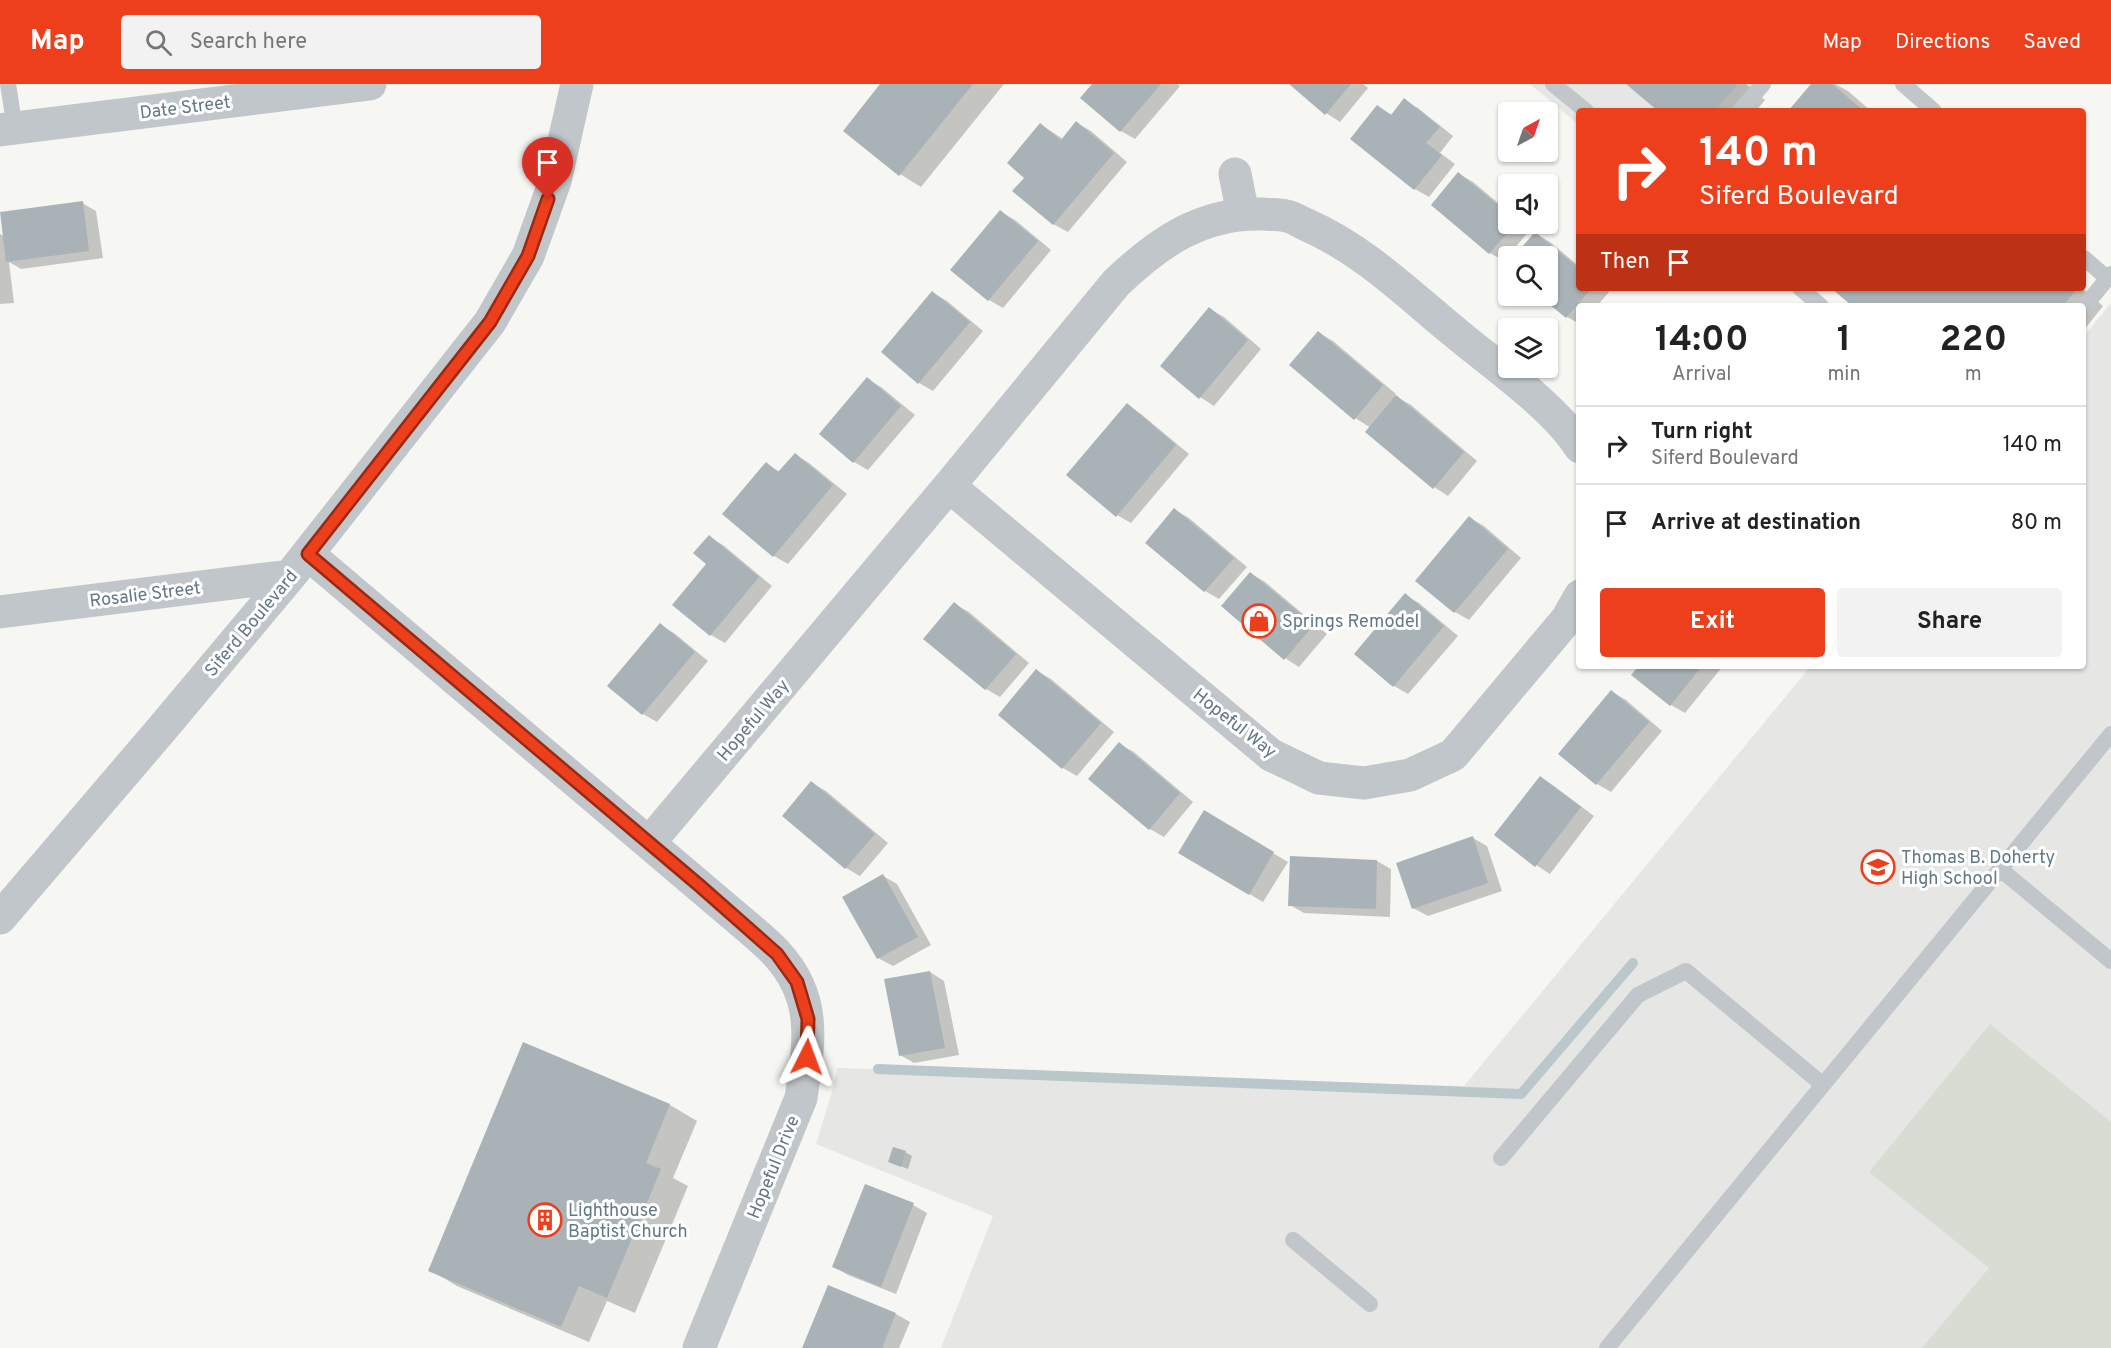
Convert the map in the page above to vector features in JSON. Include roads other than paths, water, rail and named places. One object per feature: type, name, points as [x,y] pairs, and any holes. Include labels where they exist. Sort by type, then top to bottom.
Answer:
[{"type":"street","name":"Date Street","points":[[8,129],[370,84]]},
{"type":"street","name":"Siferd Boulevard","points":[[0,918],[299,565],[490,322],[528,256],[555,180],[577,84]]},
{"type":"street","points":[[1235,174],[1243,214]]},
{"type":"street","name":"Hopeful Way","points":[[649,843],[1116,283],[1143,257],[1176,234],[1212,220],[1243,214],[1286,216],[1320,230],[1355,250],[1536,400],[1570,432],[1576,441]]},
{"type":"street","name":"Hopeful Way","points":[[949,486],[1271,754],[1319,778],[1364,783],[1410,775],[1453,755],[1567,619],[1576,603]]},
{"type":"street","name":"Rosalie Street","points":[[0,612],[299,565]]},
{"type":"street","name":"Hopeful Drive","points":[[299,565],[649,843],[777,954],[797,982],[808,1019],[807,1057],[801,1098],[699,1348]]},
{"type":"lane","points":[[8,84],[8,129]]},
{"type":"lane","points":[[1553,84],[1582,108]]},
{"type":"lane","points":[[1743,108],[1763,84]]},
{"type":"lane","points":[[1903,84],[1931,108]]},
{"type":"lane","points":[[2086,259],[2109,276],[2086,305]]},
{"type":"lane","points":[[1804,291],[1818,303]]},
{"type":"lane","points":[[1606,1348],[2111,734]]},
{"type":"lane","points":[[2000,869],[2111,961]]},
{"type":"lane","points":[[1501,1158],[1638,996],[1686,972],[1822,1084]]},
{"type":"lane","points":[[1293,1240],[1370,1304]]},
{"type":"waterway","points":[[878,1069],[1521,1094],[1633,963]]},
{"type":"place","name":"Springs Remodel","points":[[1259,621]]},
{"type":"place","name":"Thomas B. Doherty High School","points":[[1878,867]]},
{"type":"place","name":"Lighthouse Baptist Church","points":[[545,1220]]}]
